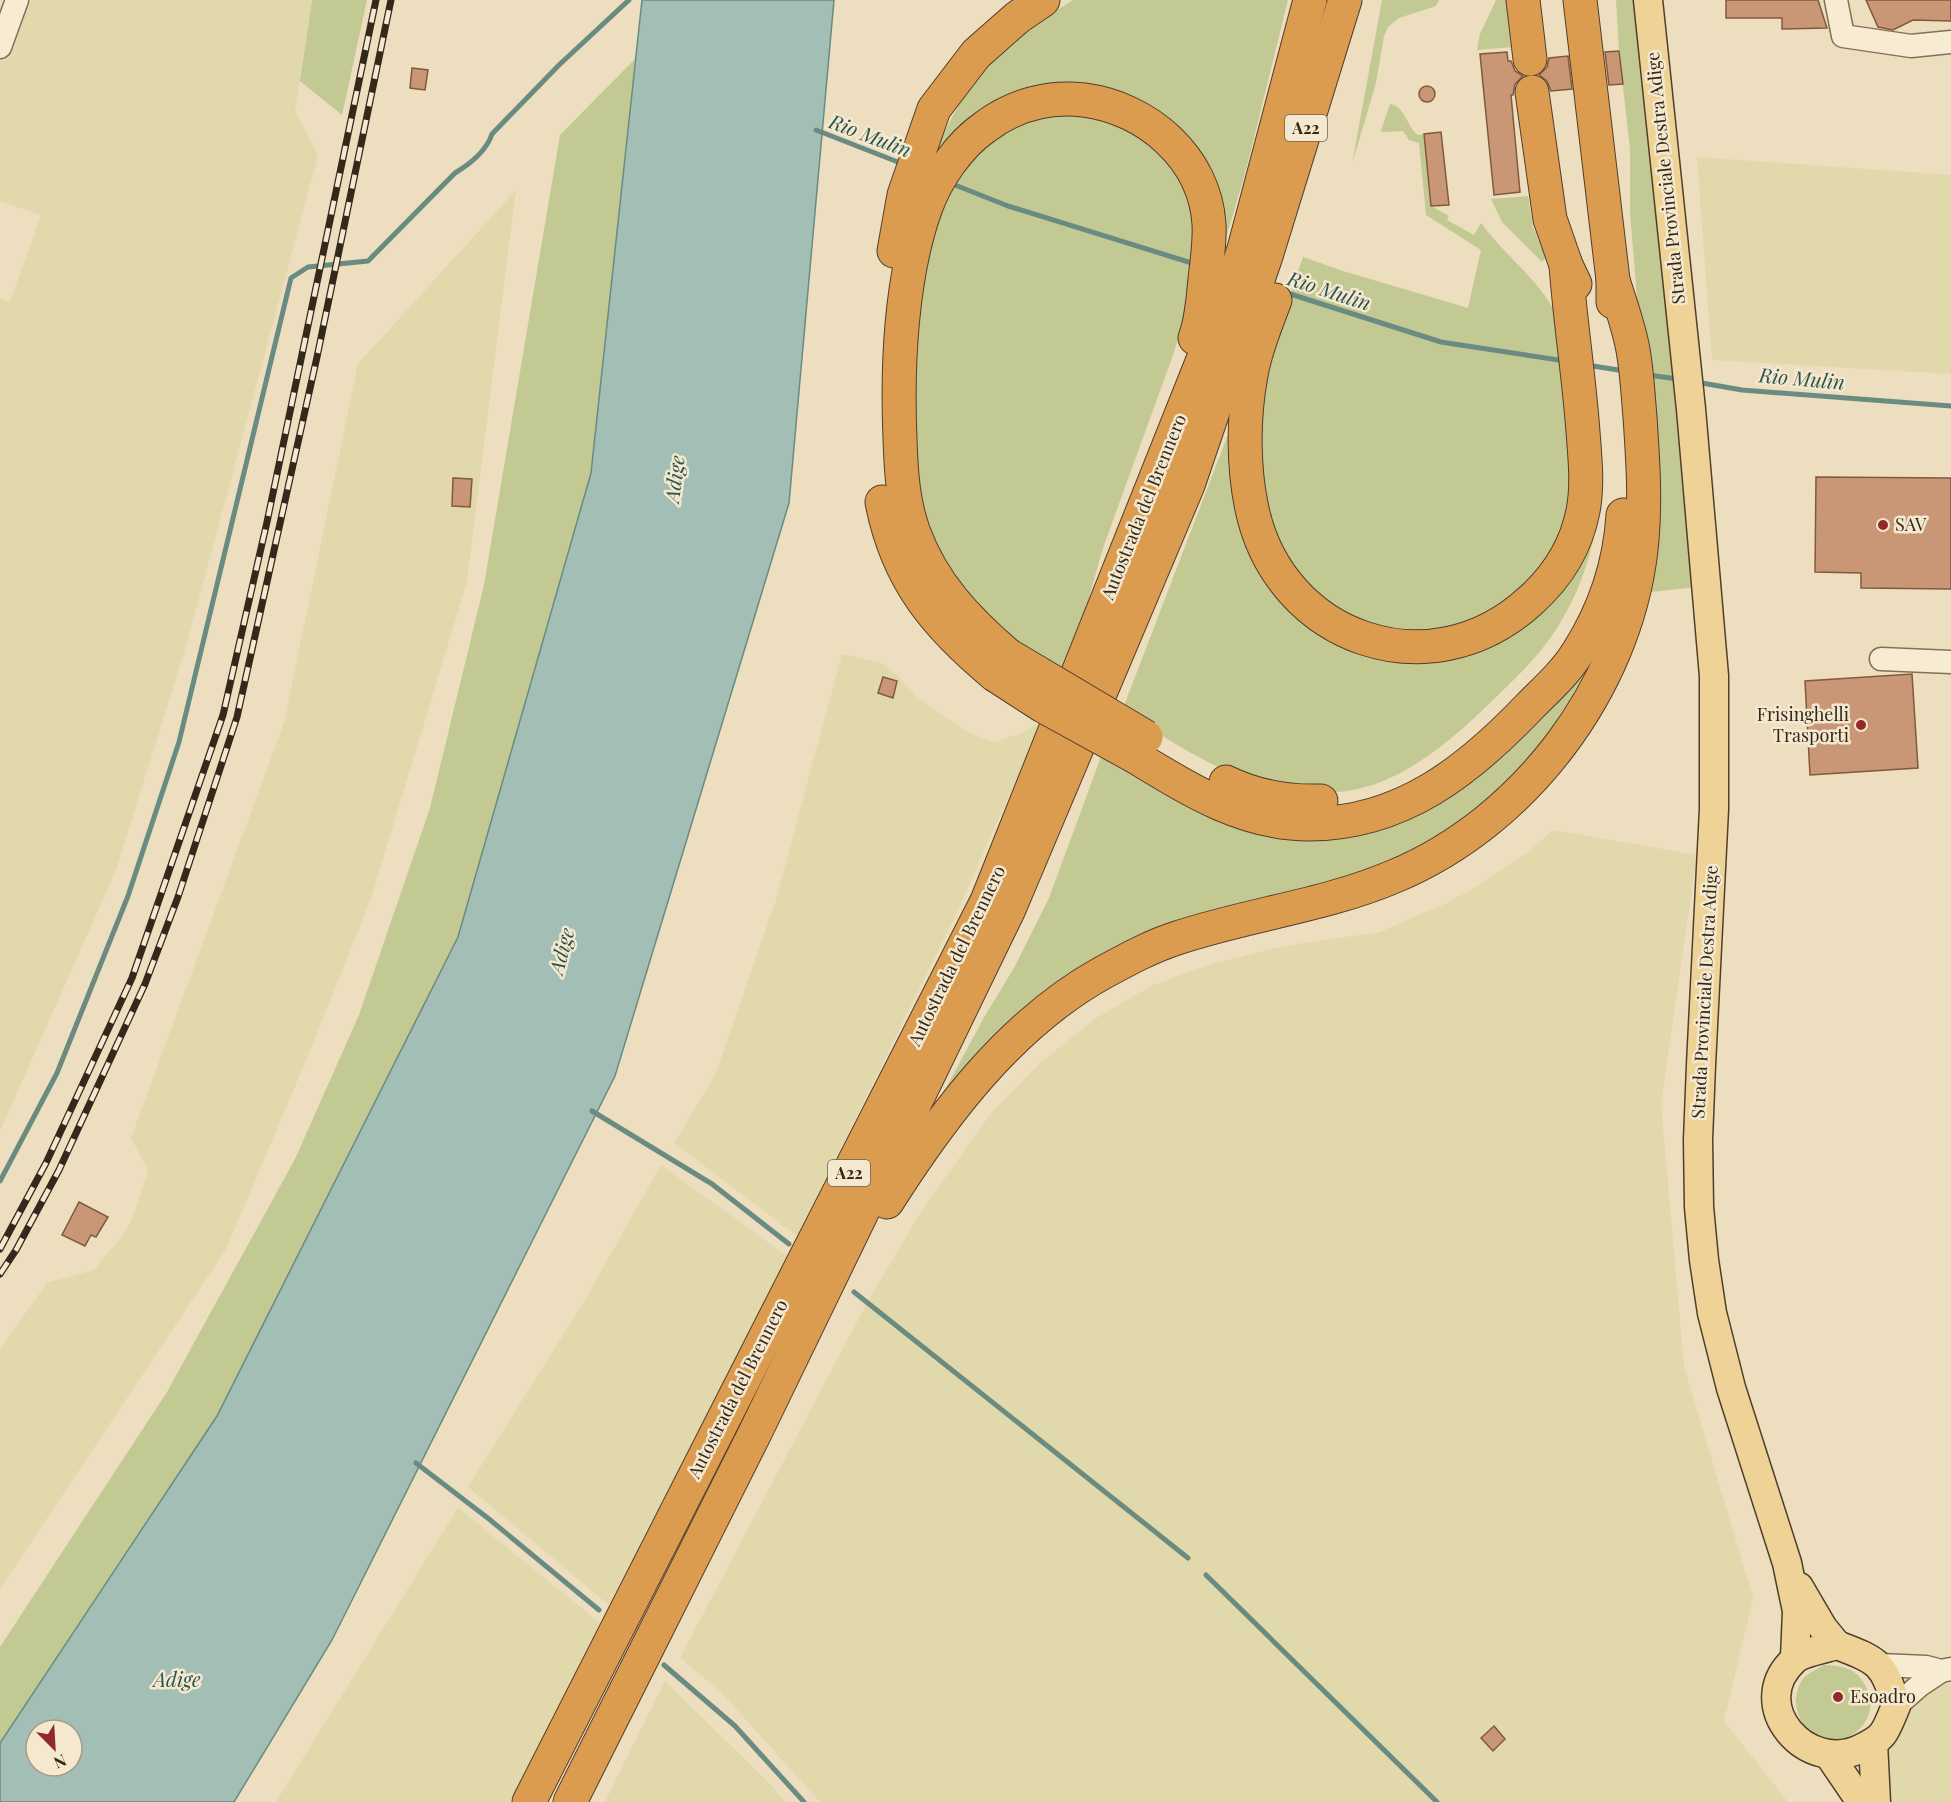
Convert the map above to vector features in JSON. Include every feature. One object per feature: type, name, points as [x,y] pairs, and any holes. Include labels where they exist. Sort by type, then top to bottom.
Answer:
[{"type":"highway","points":[[1043,0],[1018,17],[976,54],[934,109],[918,151],[916,199],[886,292],[881,348],[879,434],[880,494],[884,515],[907,577],[946,631],[1001,665],[1043,706],[1140,747],[1190,790],[1229,808],[1266,820],[1309,824],[1352,820],[1407,804],[1435,789],[1469,764],[1513,724],[1553,682],[1577,653],[1603,605],[1622,530],[1625,490],[1609,398],[1587,310],[1566,266],[1550,219],[1532,92]]},
{"type":"highway","name":"Autostrada del Brennero","points":[[1266,256],[1310,0]]},
{"type":"highway","name":"Autostrada del Brennero","points":[[529,1802],[987,901],[1136,529],[1237,305],[1266,256],[1345,0]]},
{"type":"highway","points":[[1237,305],[1311,187],[1353,0]]},
{"type":"highway","points":[[1523,0],[1530,59]]},
{"type":"highway","points":[[916,199],[984,127],[1008,112],[1045,100],[1069,99],[1099,102],[1128,112],[1149,123],[1181,152],[1193,172],[1205,204],[1209,222],[1209,242],[1237,305],[1251,374],[1247,417],[1247,473],[1252,511],[1262,540],[1284,580],[1304,603],[1333,624],[1372,640],[1408,648],[1438,646],[1469,639],[1517,614],[1562,566],[1573,543],[1583,511],[1586,477],[1609,398],[1633,349],[1613,280],[1580,0]]},
{"type":"highway","name":"Autostrada del Brennero","points":[[570,1802],[755,1433],[1009,909],[1188,485],[1237,305]]},
{"type":"highway","points":[[809,1322],[920,1150],[992,1061],[1049,1009],[1102,973],[1174,939],[1344,894],[1400,874],[1464,838],[1522,790],[1560,748],[1586,706],[1620,634],[1634,589],[1641,551],[1644,504],[1609,398]]},
{"type":"main road","name":"Strada Provinciale Destra Adige","points":[[1648,0],[1691,409],[1714,687],[1714,808],[1698,1140],[1699,1208],[1712,1313],[1731,1388],[1787,1563],[1797,1611],[1795,1658]]},
{"type":"main road","name":"Strada Provinciale Destra Adige","points":[[1787,1563],[1810,1609],[1822,1628],[1837,1645],[1863,1655],[1880,1665]]},
{"type":"main road","points":[[1837,1645],[1795,1658],[1782,1674],[1776,1688],[1778,1712],[1791,1736],[1813,1751],[1829,1755],[1853,1753],[1873,1743],[1883,1733],[1896,1706],[1890,1685],[1880,1665]]},
{"type":"main road","points":[[1873,1743],[1876,1802]]},
{"type":"main road","points":[[1829,1755],[1861,1802]]},
{"type":"street","points":[[0,47],[17,0]]},
{"type":"street","points":[[1836,0],[1843,36],[1911,46],[1951,42]]},
{"type":"street","points":[[1881,659],[1951,662]]},
{"type":"street","points":[[1880,1665],[1946,1670]]},
{"type":"street","points":[[1896,1706],[1920,1685],[1946,1670]]},
{"type":"shaded area","points":[[9,0],[312,0],[295,111],[318,155],[187,643],[116,870],[0,1131],[0,299],[10,302],[41,215],[0,201],[0,23]]},
{"type":"shaded area","points":[[1697,157],[1951,175],[1951,374],[1712,360]]},
{"type":"shaded area","points":[[516,190],[467,582],[371,898],[304,1065],[226,1249],[0,1589],[0,1349],[47,1283],[94,1270],[127,1230],[138,1203],[148,1170],[131,1138],[284,723],[358,364]]},
{"type":"shaded area","points":[[842,654],[884,664],[918,698],[971,734],[994,742],[1020,734],[1042,721],[954,919],[797,1236],[674,1143],[716,1073],[776,900]]},
{"type":"shaded area","points":[[1553,830],[1697,855],[1661,1103],[1684,1367],[1753,1598],[1724,1721],[1788,1802],[820,1802],[720,1691],[680,1658],[867,1303],[923,1209],[992,1112],[1038,1065],[1096,1018],[1153,985],[1206,966],[1255,953],[1297,944],[1380,932],[1447,903],[1477,886],[1527,853]]},
{"type":"shaded area","points":[[661,1165],[787,1256],[609,1605],[468,1487],[585,1300]]},
{"type":"shaded area","points":[[458,1508],[600,1623],[510,1802],[276,1802]]},
{"type":"shaded area","points":[[665,1681],[767,1781],[786,1802],[605,1802]]},
{"type":"shaded area","points":[[1951,1683],[1951,1802],[1884,1802],[1883,1763],[1893,1732],[1909,1708],[1926,1694]]},
{"type":"green space","points":[[312,0],[367,0],[342,115],[300,81]]},
{"type":"green space","points":[[1073,0],[1288,0],[1246,170],[1223,248],[1213,183],[1061,88],[931,158],[949,123],[979,76],[1003,51],[1030,29]]},
{"type":"green space","points":[[1382,0],[1439,0],[1436,6],[1399,18],[1388,27],[1384,36],[1376,83],[1352,164]]},
{"type":"green space","points":[[1496,0],[1508,0],[1513,47],[1477,50],[1480,34]]},
{"type":"green space","points":[[1616,0],[1637,0],[1697,587],[1641,593],[1639,319],[1630,213],[1630,149]]},
{"type":"green space","points":[[635,59],[591,473],[458,937],[217,1416],[0,1743],[0,1647],[167,1392],[295,1159],[359,1015],[430,808],[484,585],[560,135]]},
{"type":"green space","points":[[1390,104],[1403,113],[1418,135],[1424,134],[1431,206],[1449,216],[1447,220],[1474,235],[1481,223],[1536,284],[1554,310],[1561,325],[1572,509],[1543,573],[1473,625],[1404,636],[1325,605],[1278,545],[1260,486],[1263,386],[1303,257],[1468,308],[1481,250],[1426,215],[1419,143],[1409,140],[1403,131],[1383,132],[1381,130]]},
{"type":"green space","points":[[1053,111],[1139,127],[1194,196],[1193,291],[1172,358],[1103,548],[1069,667],[1044,668],[958,595],[920,519],[908,419],[924,240],[937,207],[993,133]]},
{"type":"green space","points":[[1528,196],[1533,227],[1546,258],[1542,262],[1502,222],[1491,199]]},
{"type":"green space","points":[[1237,411],[1298,611],[1478,645],[1598,504],[1594,537],[1580,584],[1566,614],[1543,647],[1503,691],[1458,733],[1417,764],[1394,776],[1347,791],[1322,792],[1250,778],[1215,766],[1122,711]]},
{"type":"green space","points":[[1628,579],[1557,738],[1425,853],[1174,931],[928,1121],[986,1014],[1014,968],[1049,898],[1102,754],[1199,807],[1422,809]]},
{"type":"green space","points":[[1823,1665],[1837,1666],[1855,1672],[1867,1689],[1870,1702],[1868,1715],[1862,1726],[1842,1740],[1831,1742],[1819,1739],[1809,1732],[1799,1715],[1796,1702],[1796,1695],[1803,1679]]},
{"type":"water","name":"Adige","points":[[642,0],[834,0],[789,503],[615,1076],[332,1640],[234,1802],[0,1802],[0,1743],[217,1416],[458,937],[591,473]]},
{"type":"building","points":[[1726,0],[1818,0],[1827,28],[1782,29],[1782,18],[1726,18]]},
{"type":"building","points":[[1866,0],[1951,0],[1951,21],[1913,20],[1893,30],[1878,27]]},
{"type":"building","points":[[1619,51],[1623,84],[1609,85],[1605,52]]},
{"type":"building","points":[[1507,52],[1508,61],[1511,61],[1515,71],[1523,76],[1515,84],[1513,95],[1511,95],[1520,192],[1494,195],[1480,54]]},
{"type":"building","points":[[1568,56],[1572,89],[1551,91],[1547,81],[1539,75],[1547,67],[1549,58]]},
{"type":"building","points":[[412,68],[428,70],[425,90],[410,88]]},
{"type":"building","points":[[1427,86],[1435,94],[1427,102],[1419,94]]},
{"type":"building","points":[[1441,132],[1449,205],[1431,206],[1424,134]]},
{"type":"building","name":"SAV","points":[[1816,477],[1951,478],[1951,589],[1861,588],[1861,573],[1815,572]]},
{"type":"building","points":[[453,478],[472,479],[470,507],[452,506]]},
{"type":"building","name":"Frisinghelli Trasporti","points":[[1912,674],[1918,768],[1810,775],[1805,681]]},
{"type":"building","points":[[883,677],[897,681],[893,698],[878,693]]},
{"type":"building","points":[[79,1202],[108,1217],[96,1237],[91,1235],[85,1246],[62,1235]]},
{"type":"building","points":[[1494,1726],[1505,1739],[1493,1751],[1481,1738]]},
{"type":"waterway","points":[[0,1181],[57,1073],[128,896],[179,742],[291,278],[308,267],[368,261],[455,173],[477,157],[492,134],[559,65],[629,0]]},
{"type":"waterway","name":"Rio Mulin","points":[[816,130],[903,164]]},
{"type":"waterway","name":"Rio Mulin","points":[[950,183],[1008,206],[1195,264]]},
{"type":"waterway","name":"Rio Mulin","points":[[1284,292],[1441,342],[1565,361]]},
{"type":"waterway","name":"Rio Mulin","points":[[1586,365],[1625,371]]},
{"type":"waterway","name":"Rio Mulin","points":[[1648,375],[1678,379]]},
{"type":"waterway","name":"Rio Mulin","points":[[1696,382],[1742,390],[1951,406]]},
{"type":"waterway","points":[[592,1111],[712,1184],[789,1244]]},
{"type":"waterway","points":[[854,1292],[1188,1558]]},
{"type":"waterway","points":[[416,1463],[489,1519],[599,1610]]},
{"type":"waterway","points":[[1206,1575],[1437,1802]]},
{"type":"waterway","points":[[664,1665],[735,1726],[804,1802]]},
{"type":"railway","points":[[0,1249],[46,1163],[132,978],[223,715],[267,522],[376,0]]},
{"type":"railway","points":[[0,1274],[16,1250],[59,1170],[145,984],[178,897],[237,717],[317,357],[391,0]]},
{"type":"place","name":"SAV","points":[[1883,525]]},
{"type":"place","name":"Frisinghelli Trasporti","points":[[1861,725]]},
{"type":"place","name":"Esoadro","points":[[1838,1697]]}]
